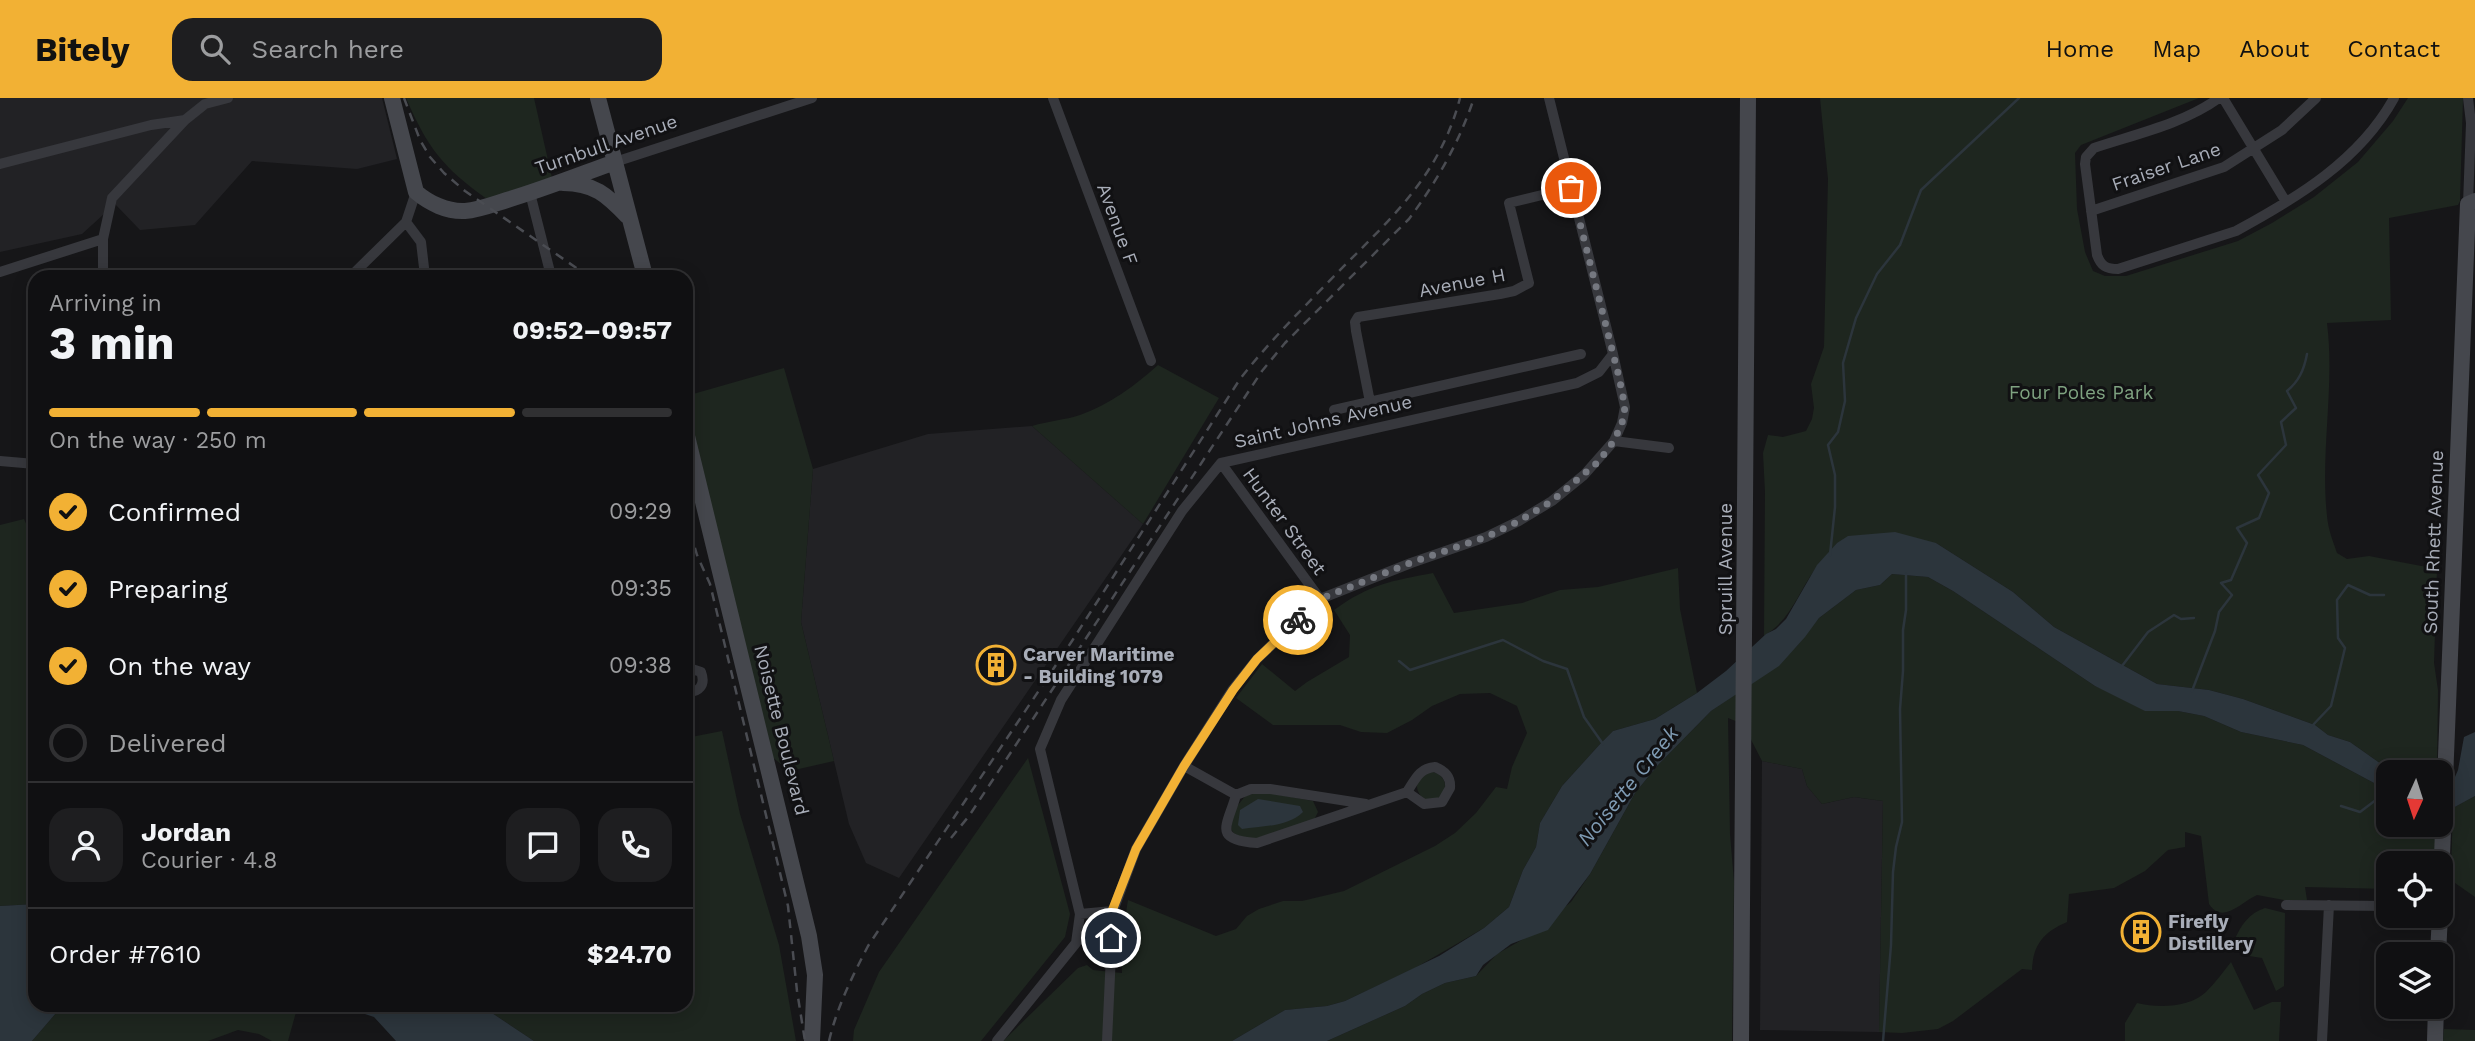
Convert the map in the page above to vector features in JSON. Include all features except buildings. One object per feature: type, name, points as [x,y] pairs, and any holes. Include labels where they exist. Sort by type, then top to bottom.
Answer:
[{"type":"street","points":[[103,270],[103,239],[112,198],[185,120],[205,104],[228,98]]},
{"type":"street","points":[[357,270],[406,222],[415,192],[392,98]]},
{"type":"street","points":[[598,98],[643,270]]},
{"type":"street","name":"Turnbull Avenue","points":[[415,192],[436,205],[464,211],[530,193],[615,162],[812,98]]},
{"type":"street","name":"Avenue F","points":[[1053,98],[1151,361]]},
{"type":"street","points":[[1107,1041],[1112,911],[1136,849],[1184,766],[1233,690],[1257,659],[1320,599],[1410,563],[1486,537],[1552,501],[1584,475],[1614,441],[1625,407],[1549,98]]},
{"type":"street","name":"Spruill Avenue","points":[[1741,1041],[1748,98]]},
{"type":"street","points":[[2286,202],[2221,98],[2182,119],[2094,148],[2089,152],[2085,164],[2097,255],[2106,268],[2118,269],[2236,231],[2286,202],[2320,180],[2359,146],[2394,98]]},
{"type":"street","name":"Fraiser Lane","points":[[2091,211],[2224,167],[2282,130],[2316,98]]},
{"type":"street","points":[[2468,98],[2471,123],[2471,203]]},
{"type":"street","points":[[2471,123],[2475,107]]},
{"type":"street","points":[[0,164],[151,125],[185,120]]},
{"type":"street","points":[[557,183],[602,191],[630,218]]},
{"type":"street","name":"Avenue H","points":[[1370,402],[1356,331],[1355,321],[1358,317],[1500,294],[1529,283],[1509,203],[1571,188]]},
{"type":"street","points":[[530,193],[549,270]]},
{"type":"street","name":"South Rhett Avenue","points":[[2442,851],[2467,372],[2471,203]]},
{"type":"street","points":[[406,222],[421,242],[424,270]]},
{"type":"street","points":[[0,272],[103,239]]},
{"type":"street","points":[[1334,410],[1581,354]]},
{"type":"street","name":"Saint Johns Avenue","points":[[1080,914],[1040,749],[1060,700],[1182,511],[1221,463],[1577,383],[1599,372],[1613,354]]},
{"type":"street","points":[[1614,441],[1669,448]]},
{"type":"street","points":[[0,461],[28,463]]},
{"type":"street","name":"Noisette Boulevard","points":[[693,461],[809,936],[815,975],[812,1041]]},
{"type":"street","name":"Hunter Street","points":[[1221,463],[1320,599]]},
{"type":"street","points":[[693,669],[701,672],[703,683],[693,692]]},
{"type":"street","points":[[1184,766],[1236,795]]},
{"type":"street","points":[[1366,804],[1270,789],[1251,789],[1236,795],[1225,827],[1228,834],[1238,842],[1257,843],[1407,792]]},
{"type":"street","points":[[1317,797],[1324,821]]},
{"type":"street","points":[[2286,905],[2376,906]]},
{"type":"street","points":[[2322,1041],[2329,905]]},
{"type":"street","points":[[997,1041],[1076,943],[1080,914],[1112,911]]},
{"type":"street","points":[[2435,1041],[2436,1019]]},
{"type":"shaded area","points":[[0,98],[382,98],[397,159],[357,169],[252,161],[195,225],[140,230],[115,204],[82,234],[0,252]]},
{"type":"shaded area","points":[[1032,426],[1143,524],[899,878],[866,863],[849,824],[801,622],[813,469],[928,434]]},
{"type":"shaded area","points":[[1762,761],[1802,769],[1807,786],[1822,804],[1854,797],[1883,801],[1879,1032],[1760,1030]]},
{"type":"green space","points":[[406,98],[534,98],[552,178],[487,199],[459,177],[438,155],[421,130]]},
{"type":"green space","name":"Four Poles Park","points":[[1820,98],[2199,98],[2081,145],[2075,153],[2077,209],[2085,252],[2093,271],[2105,276],[2126,276],[2238,241],[2314,197],[2358,162],[2393,121],[2408,98],[2463,98],[2458,205],[2389,218],[2391,320],[2327,323],[2329,371],[2325,492],[2328,526],[2337,553],[2347,559],[2369,556],[2437,569],[2434,663],[2438,690],[2437,760],[2376,760],[2350,742],[2328,735],[2315,725],[2243,699],[2209,690],[2157,684],[2054,627],[2013,592],[1936,543],[1837,543],[1815,569],[1781,622],[1764,636],[1763,453],[1768,435],[1783,437],[1806,431],[1812,419],[1814,408],[1811,384],[1824,347],[1828,179]]},
{"type":"green space","points":[[1158,365],[1219,398],[1143,524],[1032,426],[1091,411],[1131,387]]},
{"type":"green space","points":[[784,368],[813,469],[801,622],[834,761],[790,771],[772,757],[693,431],[693,394]]},
{"type":"green space","points":[[24,519],[28,528],[28,904],[0,906],[0,525]]},
{"type":"green space","points":[[1678,568],[1680,609],[1697,693],[1655,719],[1613,731],[1562,786],[1540,823],[1536,847],[1523,870],[1509,907],[1484,928],[1415,968],[1345,1001],[1327,1006],[1285,1010],[1232,1041],[1003,1041],[1078,968],[1087,965],[1093,970],[1122,973],[1121,944],[1128,900],[1216,936],[1236,929],[1247,916],[1259,909],[1283,901],[1302,901],[1344,891],[1435,846],[1455,833],[1476,813],[1496,787],[1507,789],[1512,767],[1527,733],[1517,706],[1490,693],[1460,694],[1432,706],[1387,733],[1361,732],[1340,725],[1273,725],[1236,698],[1262,664],[1295,691],[1349,657],[1350,635],[1334,610],[1359,594],[1381,585],[1433,573],[1454,613],[1522,603],[1560,590],[1598,587]]},
{"type":"green space","points":[[1892,574],[1928,577],[2095,686],[2156,711],[2178,711],[2204,716],[2241,732],[2303,745],[2376,784],[2376,837],[2436,837],[2435,851],[2376,851],[2376,889],[2305,887],[2307,900],[2284,900],[2257,895],[2232,910],[2220,912],[2209,904],[2201,836],[2185,832],[2185,847],[2168,850],[2145,871],[2114,888],[2069,894],[2067,922],[2041,940],[2037,946],[2032,970],[2022,969],[1953,1021],[1938,1029],[1902,1033],[1879,1032],[1883,801],[1854,797],[1822,804],[1807,786],[1802,769],[1762,761],[1743,724],[1728,718],[1730,834],[1734,882],[1732,1041],[1327,1041],[1405,1006],[1445,983],[1476,976],[1497,954],[1527,937],[1571,902],[1590,874],[1635,793],[1658,765],[1711,711],[1752,683],[1796,647],[1819,618],[1856,590],[1880,585]]},
{"type":"green space","points":[[722,731],[740,814],[779,945],[796,1041],[534,1041],[490,1012],[693,1012],[693,737]]},
{"type":"green space","points":[[1028,758],[1070,914],[1065,937],[981,1041],[853,1041],[854,1030],[879,972]]},
{"type":"green space","points":[[1431,772],[1441,776],[1445,786],[1441,796],[1431,800],[1421,796],[1417,786],[1421,776]]},
{"type":"green space","points":[[1265,792],[1313,801],[1318,812],[1314,820],[1255,839],[1235,835],[1231,829],[1234,810],[1246,795]]},
{"type":"green space","points":[[2475,796],[2475,897],[2455,883],[2453,876],[2454,807]]},
{"type":"green space","points":[[2265,908],[2285,913],[2284,986],[2276,991],[2262,958],[2243,955],[2234,941],[2246,920]]},
{"type":"green space","points":[[2231,962],[2254,1010],[2272,1002],[2281,1002],[2279,1041],[2125,1041],[2125,1023],[2137,1003],[2164,1006],[2191,1001],[2206,992]]},
{"type":"green space","points":[[57,1012],[296,1012],[288,1041],[272,1041],[259,1034],[238,1030],[208,1041],[32,1041]]},
{"type":"green space","points":[[2444,1029],[2475,1030],[2475,1041],[2443,1041]]},
{"type":"water","name":"Noisette Creek","points":[[1895,532],[1936,543],[2013,592],[2054,627],[2157,684],[2209,690],[2243,699],[2315,725],[2328,735],[2350,742],[2376,760],[2376,784],[2303,745],[2241,732],[2204,716],[2178,711],[2145,711],[2095,686],[1928,577],[1892,574],[1880,585],[1856,590],[1819,618],[1779,666],[1711,711],[1658,765],[1635,793],[1590,874],[1548,930],[1511,944],[1483,965],[1476,976],[1445,983],[1405,1006],[1327,1041],[1232,1041],[1285,1010],[1327,1006],[1345,1001],[1439,956],[1484,928],[1509,907],[1523,870],[1536,847],[1540,823],[1562,786],[1601,743],[1613,731],[1655,719],[1726,671],[1786,619],[1817,565],[1837,543],[1848,536]]},
{"type":"water","points":[[2475,732],[2475,796],[2454,807],[2454,779],[2464,737]]},
{"type":"water","points":[[1258,799],[1300,806],[1303,812],[1290,821],[1242,829],[1238,825],[1240,810]]},
{"type":"water","points":[[28,904],[28,1012],[57,1012],[32,1041],[0,1041],[0,906]]},
{"type":"water","points":[[200,1012],[255,1012],[240,1014]]},
{"type":"water","points":[[359,1012],[490,1012],[534,1041],[396,1041],[374,1017]]},
{"type":"waterway","points":[[1830,555],[1835,475],[1828,445],[1838,432],[1845,401],[1843,363],[1856,318],[1877,274],[1900,245],[1921,190],[2019,98]]},
{"type":"waterway","points":[[2192,691],[2215,631],[2219,612],[2232,595],[2221,583],[2231,580],[2247,543],[2237,528],[2259,518],[2269,493],[2258,475],[2286,445],[2281,422],[2296,408],[2287,391],[2300,375],[2307,354]]},
{"type":"waterway","points":[[1883,1041],[1891,945],[1893,872],[1902,822],[1900,709],[1906,574]]},
{"type":"waterway","points":[[2311,727],[2331,706],[2345,648],[2338,638],[2337,600],[2348,585],[2370,595],[2384,595]]},
{"type":"waterway","points":[[2122,666],[2148,632],[2174,615],[2181,619],[2194,618]]},
{"type":"waterway","points":[[1399,661],[1410,670],[1503,640],[1543,661],[1567,669],[1584,717],[1603,744]]},
{"type":"waterway","points":[[2341,806],[2360,812],[2376,800]]},
{"type":"railway","points":[[404,98],[420,140],[444,173],[465,191],[579,270]]},
{"type":"railway","points":[[829,1041],[841,1004],[868,946],[1072,641],[1240,379],[1305,306],[1383,227],[1415,189],[1441,148],[1460,98]]},
{"type":"railway","points":[[951,838],[969,816],[1262,371],[1285,343],[1409,219],[1419,205],[1454,146],[1474,98]]},
{"type":"railway","points":[[693,541],[710,584],[788,906],[805,1041]]},
{"type":"way so far","points":[[1298,620],[1320,599],[1410,563],[1486,537],[1519,521],[1552,501],[1584,475],[1614,441],[1625,407],[1571,188]]},
{"type":"place","name":"Carver Maritime - Building 1079","points":[[996,665]]},
{"type":"place","name":"Firefly Distillery","points":[[2141,932]]},
{"type":"route","points":[[1111,938],[1112,911],[1136,849],[1184,766],[1233,690],[1257,659],[1298,620]]}]
